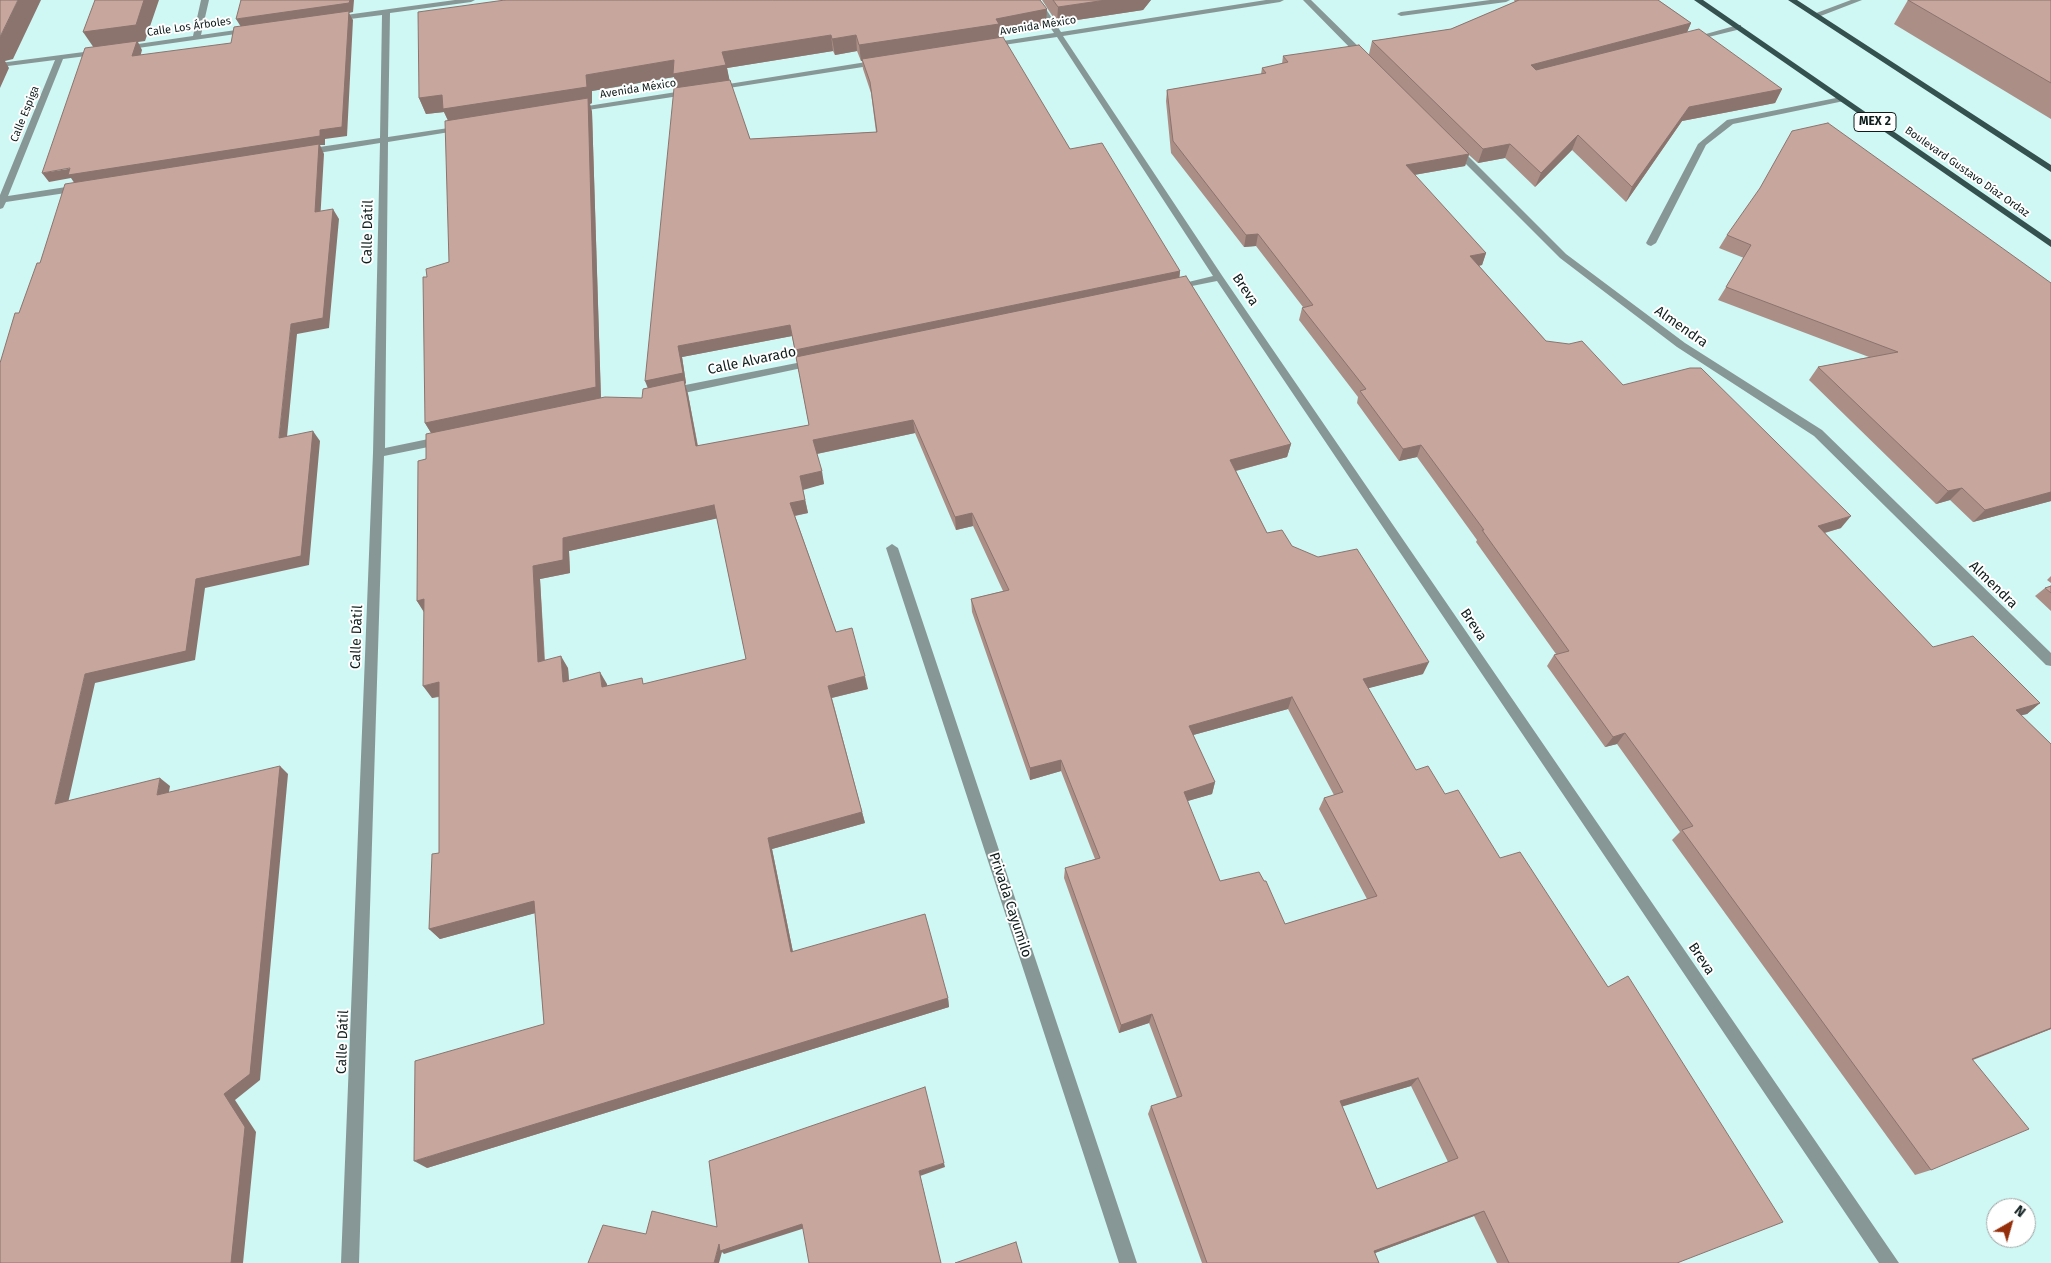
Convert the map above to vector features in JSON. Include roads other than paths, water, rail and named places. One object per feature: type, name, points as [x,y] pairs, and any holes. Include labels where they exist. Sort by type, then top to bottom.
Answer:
[{"type":"main road","name":"Boulevard Gustavo Díaz Ordaz","points":[[1698,0],[2051,244]]},
{"type":"main road","points":[[1792,0],[2051,169]]},
{"type":"street","points":[[196,38],[205,0]]},
{"type":"street","points":[[329,20],[471,0]]},
{"type":"street","name":"Breva","points":[[1036,0],[1219,278],[1890,1263]]},
{"type":"street","name":"Avenida México","points":[[978,47],[1280,0]]},
{"type":"street","points":[[1307,0],[1369,62]]},
{"type":"street","points":[[1400,14],[1506,0]]},
{"type":"street","points":[[1815,15],[1858,0]]},
{"type":"street","name":"Calle Dátil","points":[[350,1263],[379,453],[386,12]]},
{"type":"street","points":[[1680,42],[1738,28]]},
{"type":"street","name":"Calle Los Árboles","points":[[118,49],[262,29]]},
{"type":"street","points":[[0,65],[108,50]]},
{"type":"street","name":"Calle Espiga","points":[[1,202],[60,57]]},
{"type":"street","points":[[711,89],[889,61]]},
{"type":"street","name":"Avenida México","points":[[563,112],[701,90]]},
{"type":"street","points":[[1651,243],[1702,144],[1730,122],[1841,99]]},
{"type":"street","points":[[297,154],[474,126]]},
{"type":"street","name":"Almendra","points":[[1446,139],[1563,256],[1680,345],[1818,433],[2051,661]]},
{"type":"street","points":[[1,202],[91,186]]},
{"type":"street","points":[[1160,290],[1219,278]]},
{"type":"street","name":"Calle Alvarado","points":[[662,394],[818,362]]},
{"type":"street","points":[[379,453],[457,436]]},
{"type":"street","name":"Privada Cayumilo","points":[[892,548],[1128,1263]]}]
